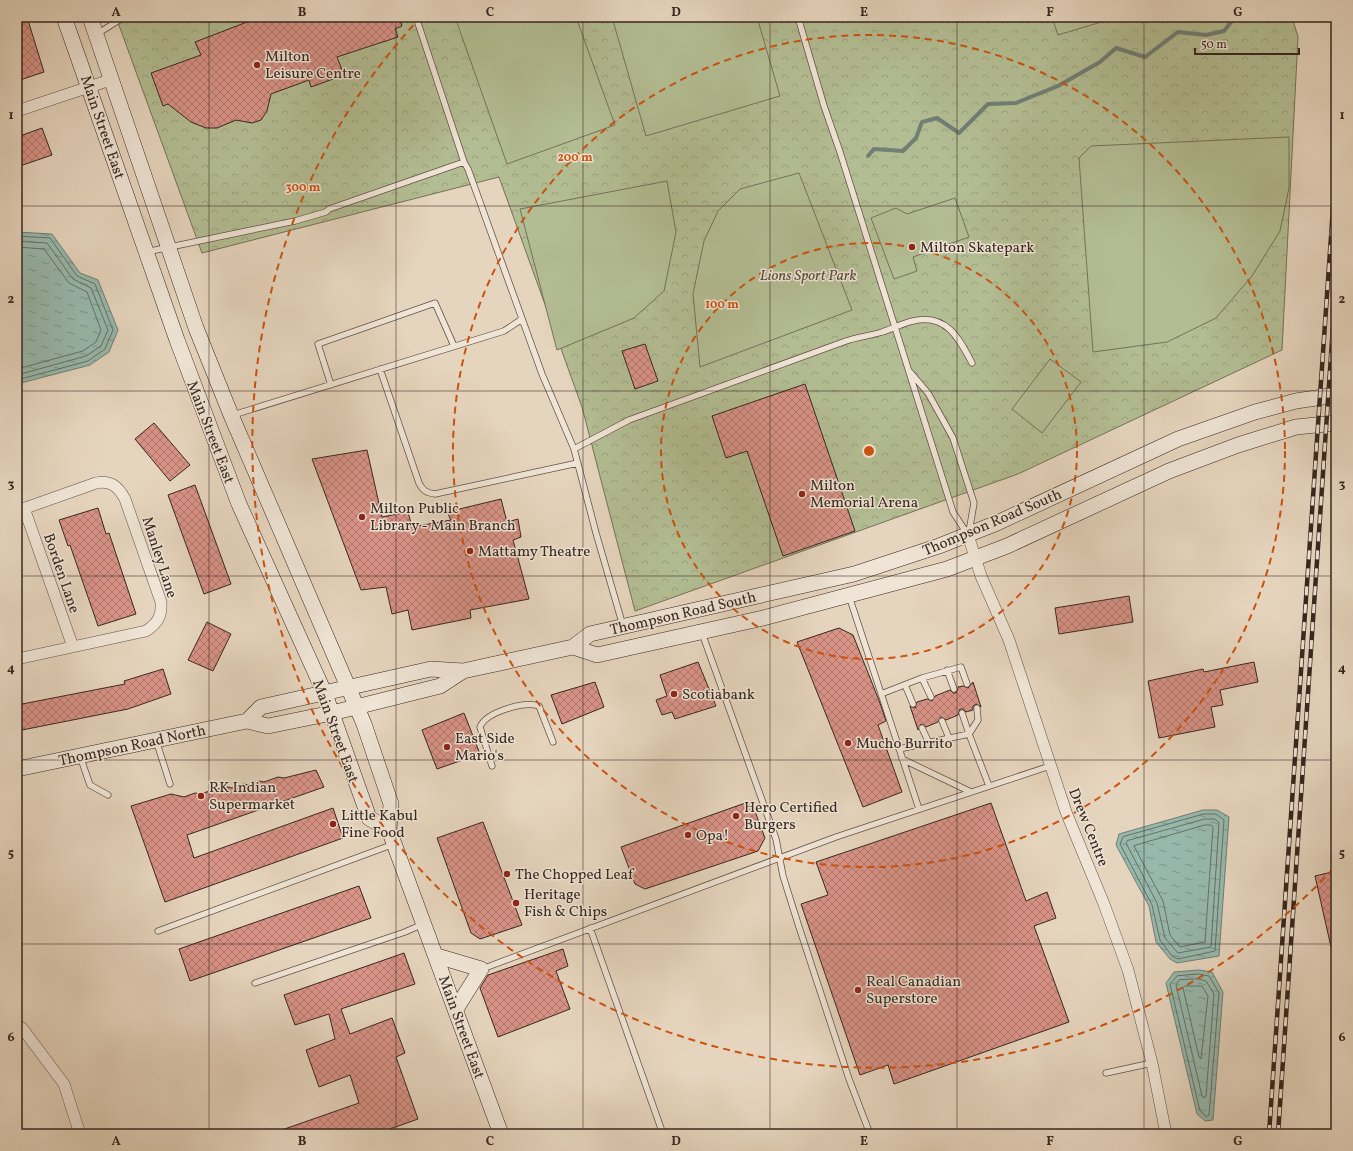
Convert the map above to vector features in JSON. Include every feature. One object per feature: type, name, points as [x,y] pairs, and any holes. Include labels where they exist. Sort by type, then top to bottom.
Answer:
[{"type":"main road","name":"Main Street East","points":[[64,17],[179,348],[239,504],[336,691],[344,710],[336,730],[369,818],[389,830]]},
{"type":"main road","name":"Main Street East","points":[[90,17],[110,80],[196,328],[231,415],[336,691],[344,710],[364,724],[391,804],[389,830],[425,923],[501,1134]]},
{"type":"main road","name":"Thompson Road South","points":[[336,691],[430,669],[463,671],[573,647],[590,634],[854,574],[968,535],[1178,439],[1255,412],[1296,401],[1336,395]]},
{"type":"main road","name":"Thompson Road South","points":[[573,647],[597,655],[849,595],[946,569],[1008,546],[1169,471],[1238,445],[1296,427],[1336,423]]},
{"type":"main road","name":"Thompson Road South","points":[[344,710],[440,686],[463,671]]},
{"type":"main road","name":"Thompson Road North","points":[[247,721],[261,708],[336,691]]},
{"type":"main road","name":"Thompson Road North","points":[[17,769],[247,721],[268,726],[344,710]]},
{"type":"main road","points":[[436,956],[481,969],[456,1009]]},
{"type":"street","points":[[17,111],[110,80]]},
{"type":"street","name":"Manley Lane","points":[[17,659],[146,631],[155,625],[160,618],[161,602],[125,499],[112,483],[104,481],[20,510]]},
{"type":"street","name":"Borden Lane","points":[[20,510],[73,647]]},
{"type":"street","name":"Drew Centre","points":[[968,535],[975,558],[1009,640],[1050,766],[1128,970],[1152,1063],[1166,1134]]},
{"type":"street","points":[[17,1025],[22,1028],[64,1084],[80,1134]]},
{"type":"lane","points":[[95,35],[124,17]]},
{"type":"lane","points":[[416,17],[464,162],[468,169],[542,374],[574,449],[623,627]]},
{"type":"lane","points":[[798,17],[824,106],[953,512],[968,535]]},
{"type":"lane","points":[[146,252],[167,246],[295,221],[320,214],[329,209],[464,162]]},
{"type":"lane","points":[[330,385],[318,344],[435,303],[454,346]]},
{"type":"lane","points":[[574,449],[629,420],[846,341],[912,321],[928,318],[943,323],[961,343],[972,363]]},
{"type":"lane","points":[[231,415],[504,331],[522,319]]},
{"type":"lane","points":[[380,369],[419,484],[422,490],[428,493],[435,494],[578,463]]},
{"type":"lane","points":[[908,370],[928,393],[953,438],[974,503],[968,535]]},
{"type":"lane","points":[[849,595],[919,809]]},
{"type":"lane","points":[[701,631],[776,839],[783,876],[833,1033],[870,1134]]},
{"type":"lane","points":[[881,694],[922,678],[947,670],[960,668],[967,684]]},
{"type":"lane","points":[[947,670],[954,689]]},
{"type":"lane","points":[[922,678],[931,697]]},
{"type":"lane","points":[[905,685],[913,704]]},
{"type":"lane","points":[[492,766],[480,727],[483,721],[490,715],[526,704],[539,706],[553,742]]},
{"type":"lane","points":[[899,749],[969,734],[978,720],[978,708]]},
{"type":"lane","points":[[962,714],[989,786]]},
{"type":"lane","points":[[942,721],[949,738]]},
{"type":"lane","points":[[922,728],[929,742]]},
{"type":"lane","points":[[156,740],[170,784]]},
{"type":"lane","points":[[80,756],[90,785],[108,795]]},
{"type":"lane","points":[[902,759],[971,792]]},
{"type":"lane","points":[[481,969],[779,858],[919,809],[1050,766]]},
{"type":"lane","points":[[158,931],[395,844]]},
{"type":"lane","points":[[255,983],[405,932],[425,923]]},
{"type":"lane","points":[[590,928],[663,1134]]},
{"type":"lane","points":[[1106,1074],[1152,1063]]},
{"type":"green space","name":"Lions Sport Park","points":[[116,17],[1292,17],[1298,37],[1282,350],[1018,474],[635,611],[582,407],[499,177],[202,253]]},
{"type":"green space","points":[[455,17],[576,17],[615,125],[507,164]]},
{"type":"green space","points":[[612,17],[757,17],[780,96],[646,136]]},
{"type":"green space","points":[[1052,17],[1118,17],[1058,35]]},
{"type":"green space","points":[[1289,137],[1289,188],[1280,231],[1252,276],[1216,318],[1167,342],[1093,352],[1079,158],[1091,146]]},
{"type":"green space","points":[[799,173],[852,310],[700,367],[693,294],[704,241],[718,211],[740,189]]},
{"type":"green space","points":[[667,181],[676,232],[664,291],[634,318],[557,350],[520,209]]},
{"type":"green space","name":"Milton Skatepark","points":[[955,198],[969,237],[913,257],[917,271],[894,279],[871,218],[896,208],[907,214]]},
{"type":"green space","points":[[1050,359],[1081,382],[1042,433],[1012,409]]},
{"type":"water","points":[[17,232],[52,234],[80,273],[98,280],[118,330],[109,352],[90,365],[17,384]]},
{"type":"water","points":[[1203,810],[1217,810],[1229,817],[1219,956],[1177,963],[1170,959],[1156,942],[1149,906],[1116,845],[1119,834]]},
{"type":"water","points":[[1199,970],[1212,972],[1223,992],[1213,1120],[1205,1121],[1197,1114],[1166,983],[1174,972]]},
{"type":"building","points":[[17,17],[27,17],[44,72],[17,81]]},
{"type":"building","name":"Milton Leisure Centre","points":[[260,17],[399,17],[402,26],[395,29],[398,37],[337,57],[344,75],[311,87],[309,80],[271,94],[267,111],[261,120],[252,123],[236,120],[217,128],[206,128],[191,122],[168,104],[163,106],[151,73],[201,55],[195,42]]},
{"type":"building","points":[[42,128],[52,155],[17,167],[17,137]]},
{"type":"building","points":[[645,344],[658,381],[635,389],[622,351]]},
{"type":"building","name":"Milton Memorial Arena","points":[[805,384],[855,531],[783,556],[747,451],[726,458],[712,416]]},
{"type":"building","points":[[154,423],[190,465],[170,481],[135,439]]},
{"type":"building","points":[[367,450],[382,517],[408,512],[412,527],[451,520],[447,512],[501,499],[507,522],[518,519],[521,537],[513,540],[529,599],[470,610],[471,618],[412,630],[408,610],[392,614],[386,587],[361,590],[312,459]]},
{"type":"building","points":[[195,485],[231,584],[204,594],[168,495]]},
{"type":"building","points":[[98,508],[106,534],[109,533],[136,614],[98,626],[70,545],[68,546],[59,520]]},
{"type":"building","points":[[1129,596],[1133,622],[1059,634],[1055,608]]},
{"type":"building","points":[[207,622],[231,634],[213,671],[188,660]]},
{"type":"building","points":[[839,628],[853,635],[880,703],[886,721],[878,725],[902,792],[863,807],[797,642]]},
{"type":"building","points":[[698,662],[716,706],[675,719],[672,712],[662,715],[656,700],[667,696],[660,675]]},
{"type":"building","points":[[1254,662],[1258,682],[1220,690],[1223,705],[1211,707],[1215,727],[1159,738],[1148,681],[1203,669],[1204,672]]},
{"type":"building","points":[[163,669],[171,694],[128,709],[17,731],[17,705],[125,684],[124,681]]},
{"type":"building","points":[[595,682],[604,707],[562,724],[551,695]]},
{"type":"building","points":[[973,682],[981,707],[976,704],[973,706],[973,710],[966,712],[963,709],[960,709],[958,715],[946,720],[941,717],[938,722],[926,727],[921,724],[918,730],[910,706],[915,708],[917,702],[927,699],[932,701],[935,696],[950,690],[953,693],[956,693],[958,687],[963,686],[968,688]]},
{"type":"building","points":[[464,713],[480,754],[437,769],[422,730]]},
{"type":"building","points":[[316,770],[324,787],[187,835],[194,858],[333,808],[343,838],[165,902],[131,806],[171,794],[184,797],[195,793],[201,794],[212,790],[228,787],[232,788],[243,784],[248,785],[259,781],[264,782],[278,777],[284,778]]},
{"type":"building","points":[[751,801],[765,838],[758,851],[645,889],[635,884],[621,847]]},
{"type":"building","points":[[991,803],[1026,901],[1047,892],[1056,918],[1034,926],[1069,1022],[894,1084],[888,1065],[860,1075],[801,904],[828,895],[816,862]]},
{"type":"building","points":[[483,822],[522,925],[480,939],[471,933],[437,838]]},
{"type":"building","points":[[1336,871],[1336,946],[1331,947],[1315,876]]},
{"type":"building","points":[[359,886],[371,918],[190,981],[179,949]]},
{"type":"building","points":[[563,949],[568,966],[556,971],[570,1009],[498,1037],[480,988],[488,975]]},
{"type":"building","points":[[404,953],[415,984],[341,1009],[350,1034],[392,1018],[405,1053],[396,1057],[418,1119],[376,1134],[276,1134],[276,1132],[359,1103],[350,1075],[319,1087],[306,1050],[335,1039],[329,1014],[295,1025],[284,995]]},
{"type":"waterway","points":[[868,156],[874,149],[903,151],[916,138],[922,122],[937,118],[959,133],[988,104],[1016,103],[1058,86],[1100,62],[1116,48],[1145,57],[1178,32],[1206,35],[1224,31],[1235,17]]},
{"type":"railway","points":[[1269,1134],[1333,208],[1336,137]]},
{"type":"railway","points":[[1278,1134],[1336,282]]},
{"type":"place","name":"Milton Leisure Centre","points":[[257,65]]},
{"type":"place","name":"Milton Skatepark","points":[[912,247]]},
{"type":"place","name":"Milton Memorial Arena","points":[[802,494]]},
{"type":"place","name":"Milton Public Library - Main Branch","points":[[362,517]]},
{"type":"place","name":"Mattamy Theatre","points":[[470,551]]},
{"type":"place","name":"Scotiabank","points":[[674,694]]},
{"type":"place","name":"Mucho Burrito","points":[[848,743]]},
{"type":"place","name":"East Side Mario's","points":[[447,747]]},
{"type":"place","name":"RK Indian Supermarket","points":[[201,796]]},
{"type":"place","name":"Hero Certified Burgers","points":[[736,816]]},
{"type":"place","name":"Little Kabul Fine Food","points":[[333,824]]},
{"type":"place","name":"Opa!","points":[[688,835]]},
{"type":"place","name":"The Chopped Leaf","points":[[507,874]]},
{"type":"place","name":"Heritage Fish & Chips","points":[[516,903]]},
{"type":"place","name":"Real Canadian Superstore","points":[[858,990]]}]
